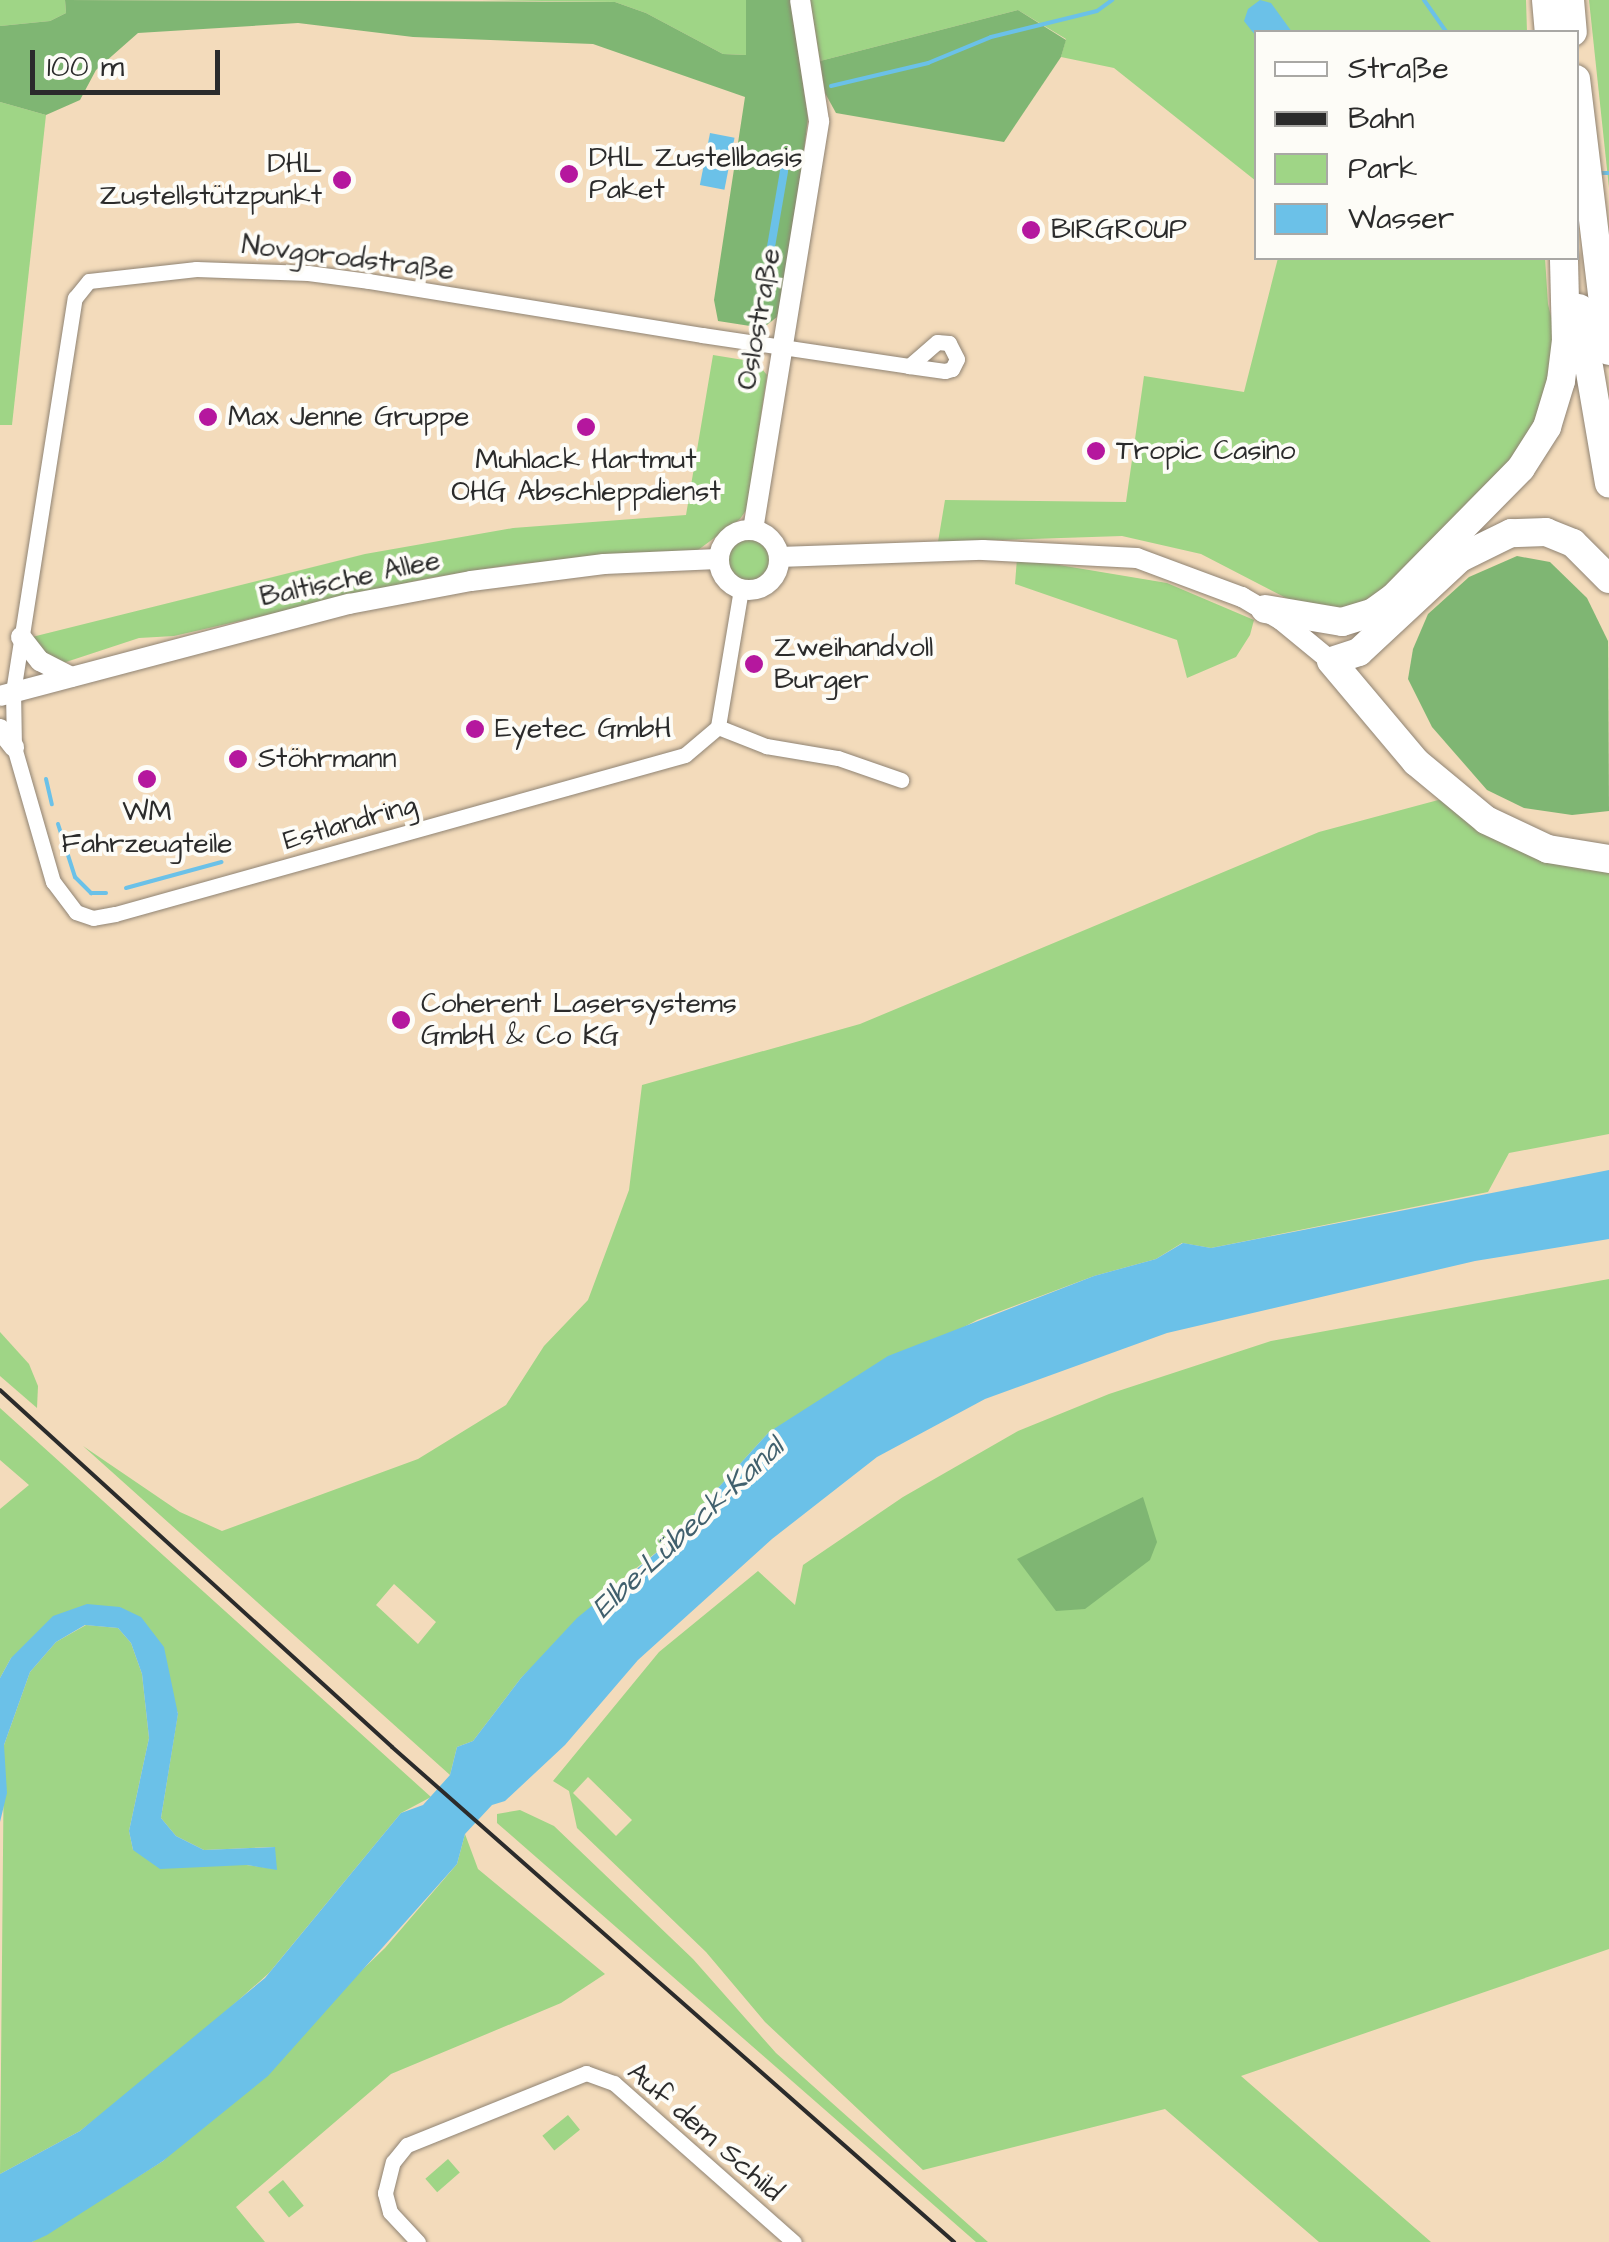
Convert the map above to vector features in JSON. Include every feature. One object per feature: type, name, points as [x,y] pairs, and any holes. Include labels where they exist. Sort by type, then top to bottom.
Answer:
[{"type":"highway","points":[[1546,0],[1549,30]]},
{"type":"highway","points":[[1570,0],[1573,30]]},
{"type":"highway","points":[[1579,114],[1609,351]]},
{"type":"highway","points":[[1568,260],[1609,483]]},
{"type":"highway","points":[[1265,609],[1342,622],[1372,613],[1393,598],[1521,468],[1547,428],[1561,382],[1568,260]]},
{"type":"highway","points":[[1609,579],[1573,543],[1546,532],[1511,533],[1460,558],[1358,652],[1332,661],[1416,762],[1472,811],[1526,842],[1566,854],[1609,859]]},
{"type":"main road","name":"Oslostraße","points":[[754,530],[780,347],[819,121],[800,0]]},
{"type":"main road","points":[[754,530],[772,540],[779,557],[771,581],[760,588],[742,590],[724,577],[718,559],[727,539],[754,530]]},
{"type":"main road","points":[[779,557],[983,550],[1138,558],[1218,585],[1265,609],[1332,661]]},
{"type":"main road","name":"Baltische Allee","points":[[6,694],[349,604],[471,581],[604,564],[705,563],[718,559]]},
{"type":"main road","points":[[21,637],[40,661],[70,677]]},
{"type":"main road","points":[[0,729],[14,748]]},
{"type":"street","name":"Novgorodstraße","points":[[6,694],[21,637],[75,298],[89,280],[241,268],[308,273],[780,347]]},
{"type":"street","points":[[780,347],[908,366]]},
{"type":"street","points":[[742,590],[718,727],[766,746],[838,758],[902,780]]},
{"type":"street","name":"Estlandring","points":[[6,694],[14,748],[53,882],[76,912],[93,918],[686,755],[718,727]]},
{"type":"street","name":"Auf dem Schild","points":[[418,2242],[390,2212],[385,2193],[393,2162],[408,2145],[586,2074],[614,2083],[794,2242]]},
{"type":"green space","points":[[0,0],[65,0],[66,13],[50,21],[0,26]]},
{"type":"green space","points":[[65,0],[615,2],[646,13],[723,54],[746,55],[746,0],[791,0],[808,118],[791,252],[777,317],[763,328],[718,321],[714,300],[745,97],[593,44],[413,37],[298,23],[138,33],[96,70],[80,100],[46,115],[0,102],[0,26],[50,21],[66,13]]},
{"type":"green space","points":[[481,0],[746,0],[746,55],[723,54],[646,13],[615,2]]},
{"type":"green space","points":[[810,0],[1526,0],[1527,30],[1254,30],[1254,179],[1114,68],[1061,57],[1066,39],[1018,10],[820,61]]},
{"type":"green space","points":[[1589,0],[1609,0],[1609,188]]},
{"type":"green space","points":[[1018,10],[1066,40],[1061,57],[1004,142],[836,113],[825,93],[820,61]]},
{"type":"green space","points":[[0,102],[46,115],[12,425],[0,425]]},
{"type":"green space","points":[[1277,260],[1545,260],[1548,304],[1559,349],[1539,419],[1510,469],[1366,608],[1339,616],[1292,601],[1201,554],[1122,536],[938,542],[945,500],[1126,502],[1144,376],[1244,392]]},
{"type":"green space","points":[[713,355],[756,362],[767,375],[747,509],[740,519],[698,550],[517,564],[429,578],[174,636],[139,638],[63,663],[52,662],[32,637],[365,554],[513,528],[686,515]]},
{"type":"green space","points":[[747,538],[764,544],[770,561],[764,578],[747,584],[730,578],[724,561],[730,544]]},
{"type":"green space","points":[[1517,556],[1550,562],[1587,598],[1608,641],[1609,811],[1572,815],[1524,808],[1487,790],[1432,727],[1408,679],[1413,649],[1428,614],[1469,577]]},
{"type":"green space","points":[[1017,558],[1167,583],[1254,620],[1250,635],[1236,657],[1187,678],[1177,640],[1015,584]]},
{"type":"green space","points":[[1442,799],[1609,868],[1609,1134],[1509,1153],[1488,1192],[1211,1248],[1182,1243],[1156,1259],[1094,1276],[977,1320],[769,1432],[667,1544],[617,1583],[521,1678],[473,1741],[457,1747],[450,1775],[83,1446],[180,1512],[222,1531],[418,1459],[506,1405],[544,1346],[588,1300],[629,1190],[642,1085],[860,1024],[1319,832]],"holes":[[[394,1584],[436,1622],[418,1644],[376,1605]]]},
{"type":"green space","points":[[1609,1279],[1609,1949],[1241,2076],[1431,2242],[1319,2242],[1165,2109],[923,2170],[765,2022],[706,1952],[577,1828],[569,1791],[553,1781],[659,1652],[758,1571],[795,1605],[803,1565],[903,1497],[1018,1431],[1109,1394],[1271,1341]],"holes":[[[588,1777],[632,1820],[616,1836],[573,1793]]]},
{"type":"green space","points":[[0,1332],[29,1364],[38,1386],[37,1408],[0,1376]]},
{"type":"green space","points":[[0,1408],[431,1797],[401,1813],[269,1973],[176,2056],[80,2131],[0,2174],[4,1745],[30,1672],[56,1642],[86,1625],[118,1628],[131,1643],[142,1674],[149,1738],[129,1831],[133,1850],[276,1869],[274,1847],[204,1850],[176,1836],[161,1818],[178,1713],[120,1607],[11,1658],[0,1678],[0,1509],[29,1485],[0,1460]]},
{"type":"green space","points":[[1143,1497],[1157,1542],[1150,1560],[1085,1609],[1056,1611],[1017,1559]]},
{"type":"green space","points":[[520,1810],[554,1826],[693,1959],[776,2053],[988,2242],[976,2242],[497,1823],[497,1814]]},
{"type":"green space","points":[[465,1834],[478,1869],[605,1974],[561,2003],[391,2074],[236,2207],[265,2242],[32,2242],[163,2161],[385,1948],[457,1864]]},
{"type":"green space","points":[[568,2115],[580,2130],[554,2151],[542,2136]]},
{"type":"green space","points":[[448,2159],[460,2173],[437,2192],[425,2179]]},
{"type":"green space","points":[[283,2180],[304,2206],[289,2218],[268,2192]]},
{"type":"water","points":[[1260,0],[1271,3],[1291,30],[1254,30],[1254,34],[1244,21],[1248,9]]},
{"type":"water","points":[[710,133],[735,138],[724,190],[700,185]]},
{"type":"water","points":[[782,159],[788,160],[788,172],[771,259],[765,258]]},
{"type":"water","name":"Elbe-Lübeck-Kanal","points":[[1609,1170],[1609,1239],[1475,1261],[1167,1333],[985,1399],[877,1457],[772,1539],[638,1660],[565,1745],[505,1801],[492,1805],[465,1834],[457,1864],[268,2076],[163,2161],[47,2235],[32,2242],[0,2242],[0,2174],[80,2131],[265,1978],[401,1813],[423,1805],[450,1775],[457,1747],[473,1741],[521,1678],[577,1618],[667,1544],[769,1432],[888,1356],[1094,1276],[1156,1259],[1183,1243],[1211,1248]]},
{"type":"water","points":[[87,1604],[120,1607],[141,1617],[164,1647],[178,1714],[161,1818],[176,1836],[204,1850],[275,1847],[277,1870],[247,1865],[160,1869],[133,1850],[129,1831],[149,1738],[142,1674],[131,1643],[118,1628],[85,1625],[56,1642],[30,1672],[4,1745],[7,1793],[0,1822],[0,1678],[11,1658],[53,1616]]},
{"type":"waterway","points":[[831,86],[928,63],[991,37],[1097,11],[1112,0]]},
{"type":"waterway","points":[[1424,0],[1445,30]]},
{"type":"waterway","points":[[1596,173],[1609,173]]},
{"type":"waterway","points":[[46,779],[52,804]]},
{"type":"waterway","points":[[58,824],[75,877],[91,893],[106,893]]},
{"type":"waterway","points":[[126,888],[222,862]]},
{"type":"railway","points":[[0,1390],[392,1747],[954,2242]]},
{"type":"place","name":"DHL Zustellbasis Paket","points":[[569,174]]},
{"type":"place","name":"DHL Zustellstützpunkt","points":[[342,180]]},
{"type":"place","name":"BIRGROUP","points":[[1031,230]]},
{"type":"place","name":"Max Jenne Gruppe","points":[[208,417]]},
{"type":"place","name":"Muhlack Hartmut OHG Abschleppdienst","points":[[586,427]]},
{"type":"place","name":"Tropic Casino","points":[[1096,451]]},
{"type":"place","name":"Zweihandvoll Burger","points":[[754,664]]},
{"type":"place","name":"Eyetec GmbH","points":[[475,729]]},
{"type":"place","name":"Stöhrmann","points":[[238,759]]},
{"type":"place","name":"WM Fahrzeugteile","points":[[147,779]]},
{"type":"place","name":"Coherent Lasersystems GmbH & Co KG","points":[[401,1020]]}]
